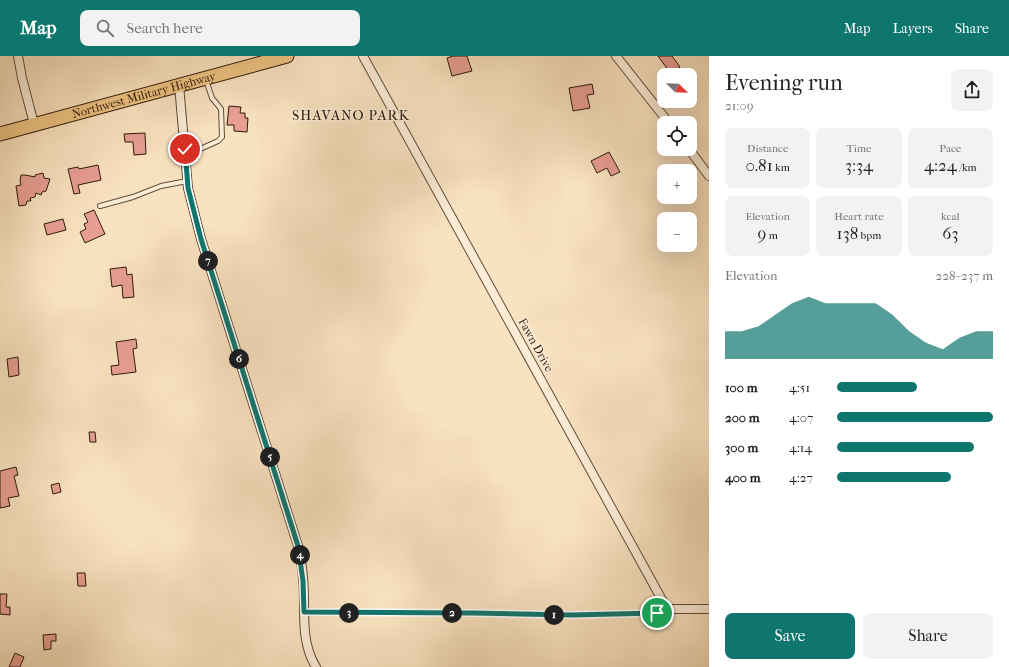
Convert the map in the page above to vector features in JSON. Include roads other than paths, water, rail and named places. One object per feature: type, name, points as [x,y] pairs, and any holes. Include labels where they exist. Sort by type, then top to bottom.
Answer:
[{"type":"main road","name":"Northwest Military Highway","points":[[0,134],[287,56]]},
{"type":"street","points":[[18,56],[34,124]]},
{"type":"street","name":"Fawn Drive","points":[[363,56],[667,609]]},
{"type":"street","points":[[616,56],[663,116]]},
{"type":"street","points":[[179,85],[188,188],[201,239],[298,546],[303,581],[306,645],[316,667]]},
{"type":"street","points":[[694,156],[709,176]]},
{"type":"street","points":[[667,609],[709,609]]},
{"type":"lane","points":[[185,149],[198,150],[218,141],[222,137],[221,109],[212,98],[205,78]]},
{"type":"lane","points":[[100,206],[133,197],[161,186],[187,181]]},
{"type":"lane","points":[[304,612],[571,615],[657,613],[667,609]]},
{"type":"district","name":"SHAVANO PARK","points":[[351,115]]}]
